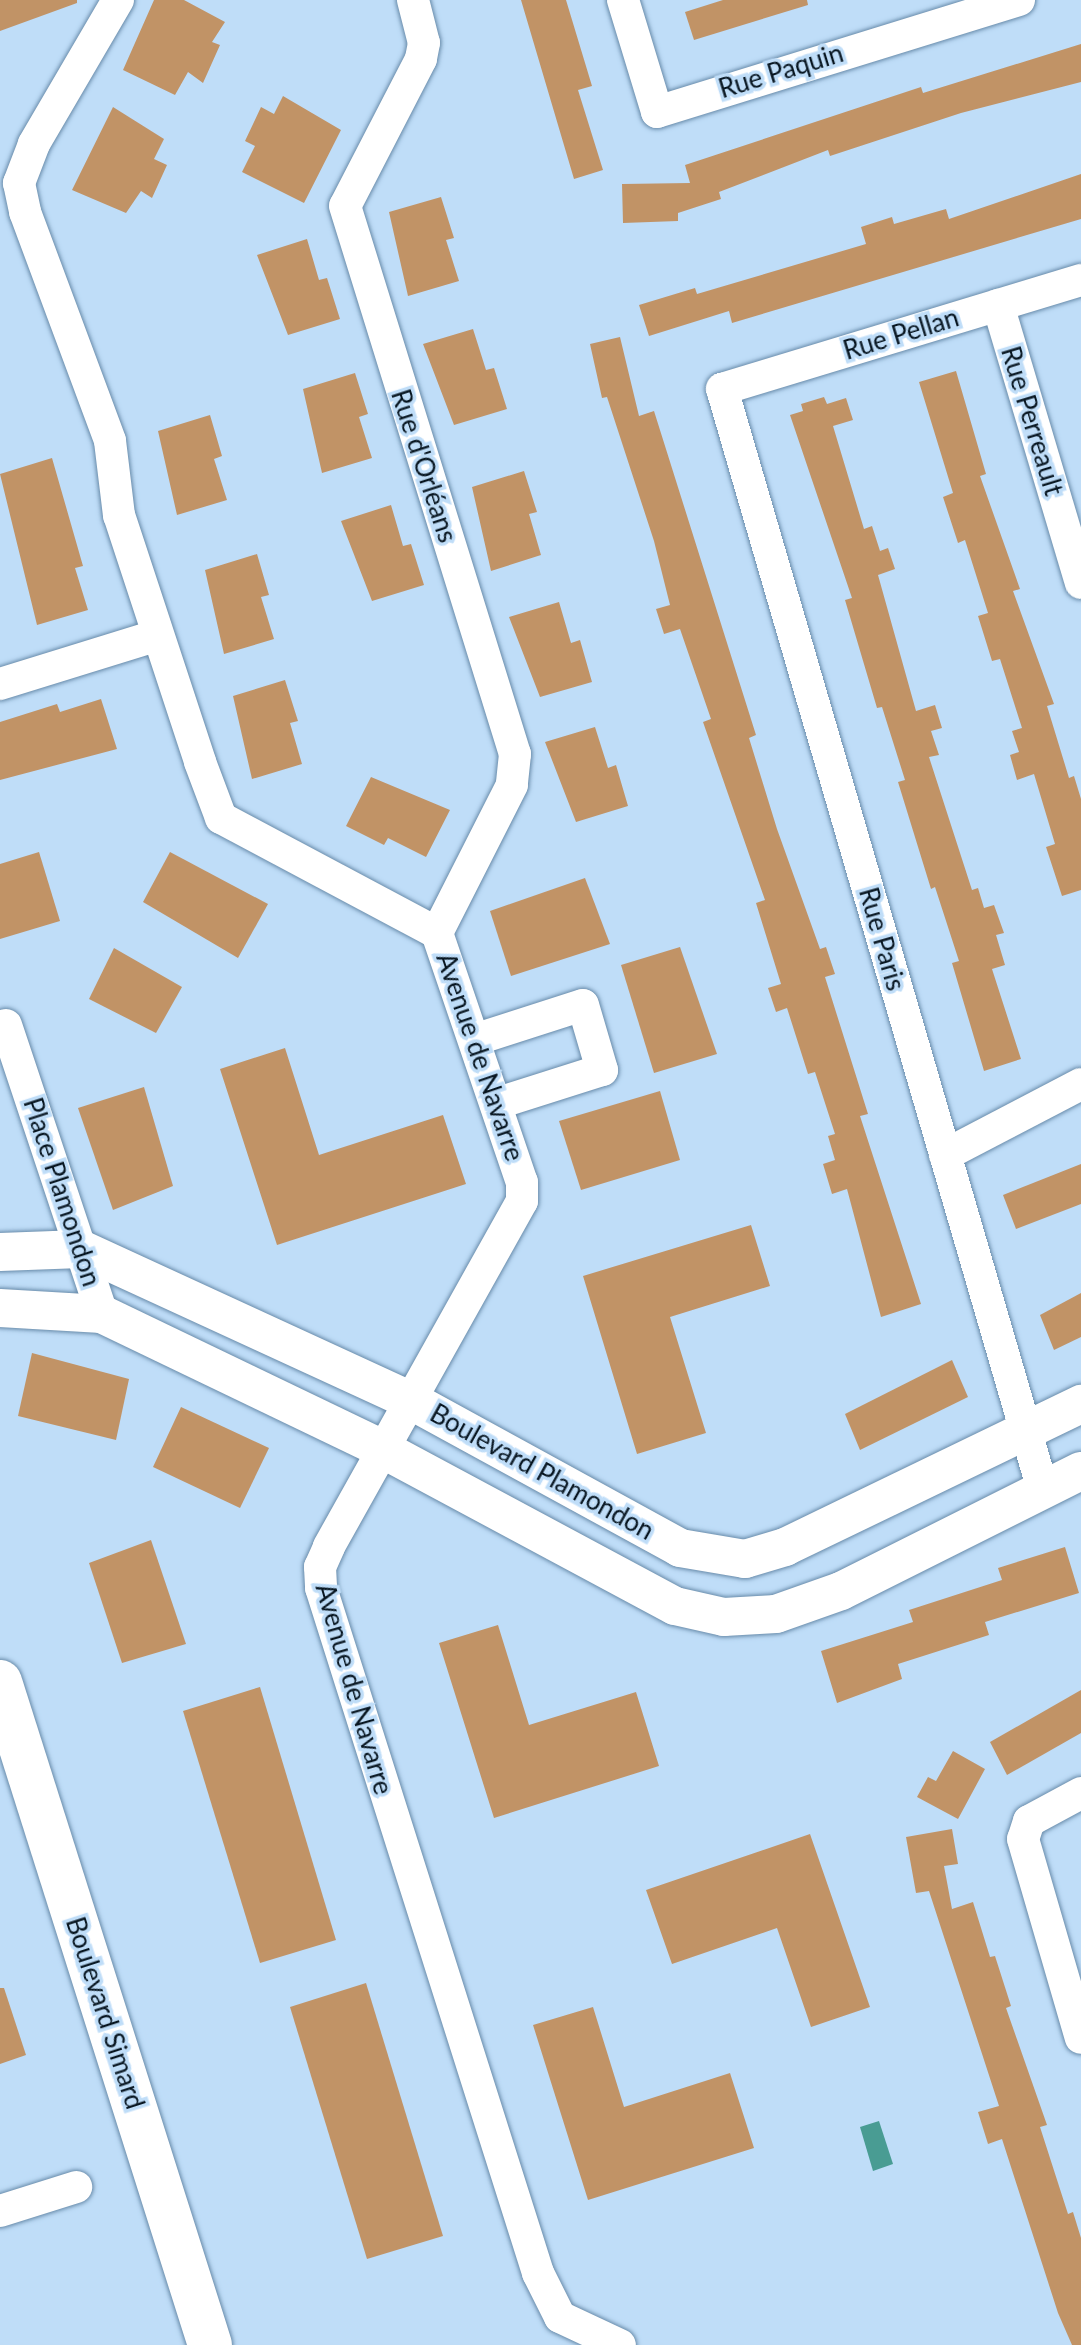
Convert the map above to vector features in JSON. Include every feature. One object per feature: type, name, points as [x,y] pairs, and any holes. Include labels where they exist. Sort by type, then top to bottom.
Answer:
[{"type":"main road","name":"Boulevard Simard","points":[[0,1682],[210,2345]]},
{"type":"street","name":"Avenue de Navarre","points":[[118,0],[34,144],[19,183],[50,279],[110,441],[119,515],[158,635],[221,818],[437,933],[498,1103],[522,1201],[320,1567],[321,1588],[538,2273],[560,2317],[620,2345]]},
{"type":"street","name":"Rue d'Orléans","points":[[413,0],[424,43],[421,59],[345,206],[515,754],[512,785],[437,933]]},
{"type":"street","name":"Rue Paquin","points":[[623,0],[657,112],[1019,0]]},
{"type":"street","name":"Rue Pellan","points":[[722,389],[1081,280]]},
{"type":"street","name":"Rue Perreault","points":[[998,305],[1081,583]]},
{"type":"street","name":"Rue Paris","points":[[722,389],[1043,1490]]},
{"type":"street","points":[[0,684],[158,635]]},
{"type":"street","points":[[477,1039],[583,1005],[602,1070],[498,1103]]},
{"type":"street","name":"Place Plamondon","points":[[6,1025],[102,1314]]},
{"type":"street","points":[[945,1155],[1081,1084]]},
{"type":"street","name":"Boulevard Plamondon","points":[[0,1252],[81,1249],[410,1400],[680,1548],[745,1559],[785,1547],[1081,1404]]},
{"type":"street","points":[[0,1308],[102,1314],[384,1450],[675,1606],[724,1617],[776,1614],[841,1591],[1081,1471]]},
{"type":"street","points":[[1081,1793],[1029,1821],[1023,1839],[1081,2038]]},
{"type":"street","points":[[0,2211],[76,2187]]},
{"type":"shaded area","points":[[879,2121],[893,2164],[873,2171],[860,2127]]},
{"type":"building","points":[[0,0],[77,0],[77,3],[0,31]]},
{"type":"building","points":[[154,0],[184,0],[225,22],[212,42],[220,45],[203,83],[188,72],[175,95],[123,70]]},
{"type":"building","points":[[521,0],[566,0],[592,86],[578,90],[603,170],[574,179]]},
{"type":"building","points":[[723,0],[807,0],[808,5],[694,40],[685,12]]},
{"type":"building","points":[[1081,44],[1081,82],[961,113],[830,156],[828,150],[719,192],[721,199],[678,213],[678,221],[623,223],[622,184],[690,183],[685,165],[921,87],[923,93]]},
{"type":"building","points":[[283,96],[341,130],[304,203],[242,172],[255,146],[245,141],[261,107],[274,114]]},
{"type":"building","points":[[113,107],[164,139],[154,159],[167,165],[152,198],[141,191],[126,213],[72,190]]},
{"type":"building","points":[[1081,174],[1081,219],[732,323],[729,311],[649,336],[639,305],[695,288],[697,294],[866,244],[861,227],[892,217],[894,224],[946,209],[949,219]]},
{"type":"building","points":[[441,197],[454,238],[446,240],[459,281],[408,296],[389,212]]},
{"type":"building","points":[[307,239],[319,280],[327,278],[340,319],[288,335],[257,255]]},
{"type":"building","points":[[473,329],[486,370],[494,368],[507,409],[454,425],[423,344]]},
{"type":"building","points":[[620,337],[639,416],[654,411],[756,735],[749,738],[777,829],[820,949],[826,947],[835,974],[825,977],[868,1114],[860,1116],[921,1304],[881,1317],[847,1189],[832,1194],[823,1164],[835,1160],[828,1136],[835,1134],[815,1072],[808,1074],[787,1008],[776,1012],[768,988],[781,984],[756,903],[765,900],[703,722],[711,719],[680,629],[664,634],[656,609],[670,605],[654,541],[607,397],[602,398],[590,344]]},
{"type":"building","points":[[956,371],[986,474],[980,476],[1020,589],[1013,591],[1054,704],[1047,706],[1069,778],[1074,776],[1081,799],[1081,890],[1062,896],[1046,847],[1055,844],[1034,774],[1017,780],[1010,755],[1019,752],[1012,731],[1022,728],[1000,659],[992,661],[978,616],[988,613],[965,540],[958,543],[943,497],[953,493],[919,382]]},
{"type":"building","points":[[355,373],[368,414],[359,417],[372,458],[322,473],[303,389]]},
{"type":"building","points":[[824,397],[827,404],[846,398],[853,420],[833,426],[864,529],[872,526],[880,551],[888,548],[895,569],[878,575],[916,711],[935,705],[942,728],[931,731],[939,755],[929,757],[972,890],[978,888],[984,908],[994,905],[1004,933],[996,935],[1005,965],[992,969],[1021,1059],[984,1071],[952,963],[959,961],[935,887],[931,889],[898,782],[905,780],[882,707],[877,708],[845,600],[852,598],[790,415],[803,411],[801,404]]},
{"type":"building","points":[[210,415],[222,456],[214,459],[227,500],[177,515],[158,431]]},
{"type":"building","points":[[52,458],[83,566],[75,568],[88,610],[37,625],[0,474]]},
{"type":"building","points":[[524,471],[537,512],[529,514],[541,555],[491,571],[472,487]]},
{"type":"building","points":[[391,505],[403,546],[411,544],[424,585],[372,601],[341,521]]},
{"type":"building","points":[[257,554],[269,595],[261,597],[274,639],[224,654],[205,570]]},
{"type":"building","points":[[559,602],[571,643],[580,640],[592,682],[540,697],[509,617]]},
{"type":"building","points":[[285,680],[298,721],[290,723],[302,764],[252,779],[233,696]]},
{"type":"building","points":[[101,699],[117,749],[0,780],[0,722],[57,704],[60,712]]},
{"type":"building","points":[[595,727],[608,768],[616,765],[628,806],[576,822],[545,742]]},
{"type":"building","points":[[371,777],[450,810],[426,857],[388,838],[384,845],[346,826]]},
{"type":"building","points":[[39,852],[60,921],[0,939],[0,864]]},
{"type":"building","points":[[170,852],[268,904],[238,958],[143,902]]},
{"type":"building","points":[[585,878],[610,944],[511,976],[490,911]]},
{"type":"building","points":[[680,947],[717,1054],[654,1073],[621,965]]},
{"type":"building","points":[[114,948],[182,987],[156,1033],[89,999]]},
{"type":"building","points":[[285,1048],[319,1155],[443,1115],[466,1184],[277,1245],[220,1069]]},
{"type":"building","points":[[144,1087],[173,1186],[113,1210],[78,1108]]},
{"type":"building","points":[[660,1091],[680,1160],[581,1190],[559,1121]]},
{"type":"building","points":[[1081,1164],[1081,1204],[1016,1229],[1003,1195]]},
{"type":"building","points":[[751,1225],[770,1286],[670,1317],[706,1433],[637,1454],[583,1276]]},
{"type":"building","points":[[1081,1293],[1081,1337],[1054,1350],[1040,1315]]},
{"type":"building","points":[[32,1353],[129,1379],[116,1440],[18,1416]]},
{"type":"building","points":[[952,1360],[968,1397],[860,1450],[845,1414]]},
{"type":"building","points":[[181,1407],[269,1448],[240,1508],[153,1467]]},
{"type":"building","points":[[151,1540],[186,1644],[122,1663],[89,1563]]},
{"type":"building","points":[[1065,1547],[1079,1593],[985,1622],[989,1635],[898,1664],[902,1679],[837,1703],[821,1651],[913,1622],[909,1610],[1002,1580],[998,1568]]},
{"type":"building","points":[[498,1625],[529,1725],[636,1692],[659,1766],[494,1818],[439,1643]]},
{"type":"building","points":[[260,1687],[336,1940],[260,1963],[183,1711]]},
{"type":"building","points":[[1081,1690],[1081,1733],[1007,1775],[990,1742]]},
{"type":"building","points":[[953,1751],[985,1769],[958,1819],[917,1797],[928,1777],[936,1781]]},
{"type":"building","points":[[952,1829],[958,1864],[944,1866],[952,1909],[973,1902],[990,1957],[995,1956],[1011,2006],[1006,2008],[1047,2125],[1040,2127],[1068,2214],[1073,2212],[1081,2238],[1081,2345],[1072,2345],[1058,2313],[1002,2139],[988,2144],[978,2112],[999,2106],[929,1891],[916,1893],[906,1837]]},
{"type":"building","points":[[810,1834],[870,2007],[811,2027],[777,1928],[672,1964],[646,1890]]},
{"type":"building","points":[[366,1983],[443,2236],[367,2259],[290,2007]]},
{"type":"building","points":[[0,1988],[4,1988],[26,2055],[0,2064]]},
{"type":"building","points":[[593,2007],[624,2107],[730,2073],[754,2148],[588,2200],[533,2025]]}]
